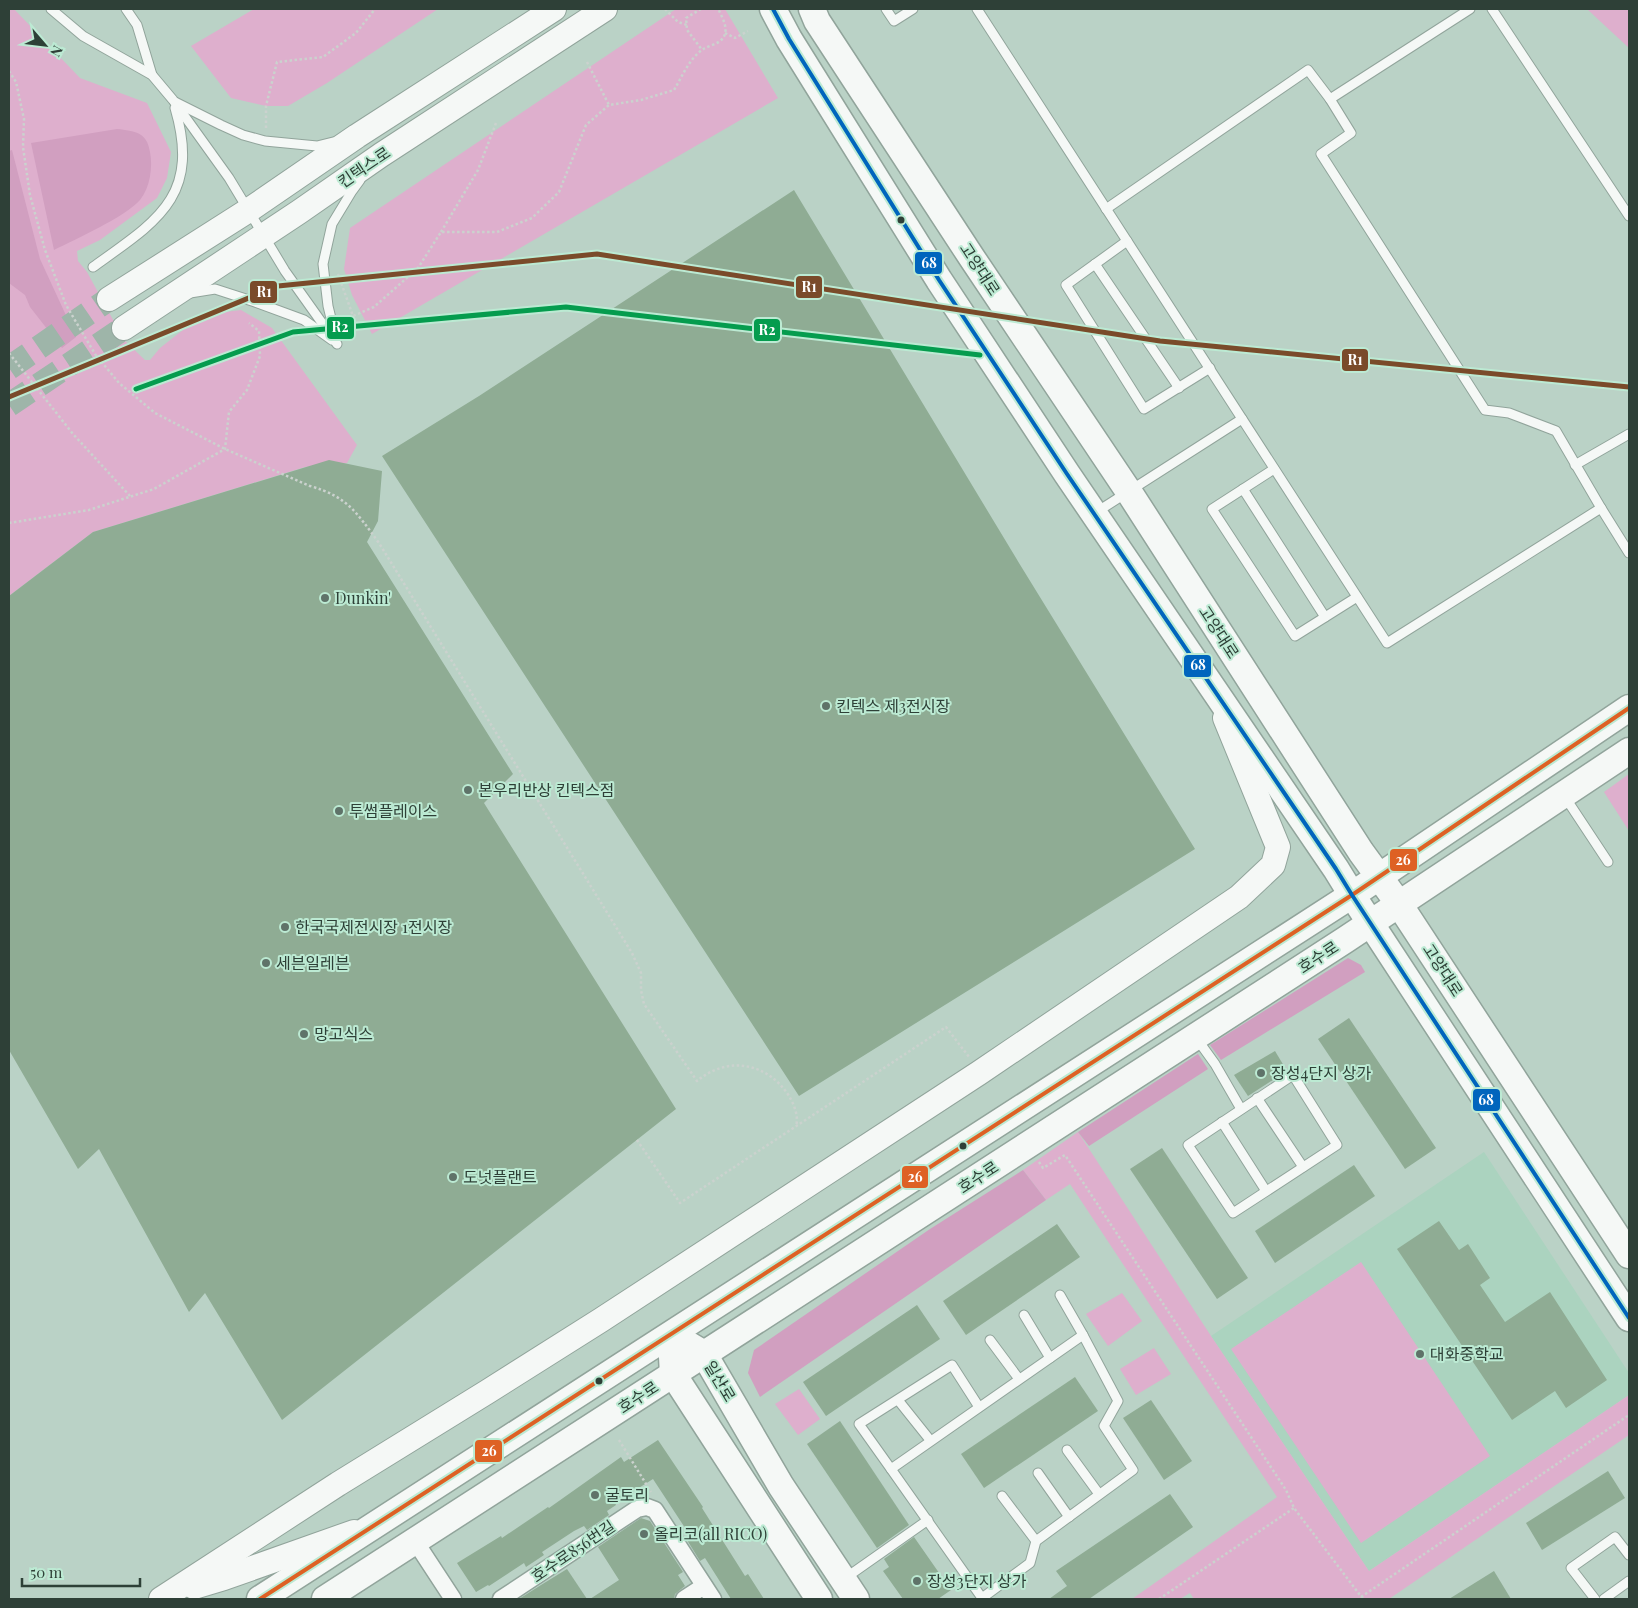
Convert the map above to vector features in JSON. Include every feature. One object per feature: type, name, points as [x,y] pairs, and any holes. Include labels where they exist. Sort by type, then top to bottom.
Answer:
[{"type":"main road","name":"킨텍스로","points":[[109,299],[249,210],[357,136],[554,9]]},
{"type":"main road","name":"킨텍스로","points":[[124,328],[381,155],[605,9]]},
{"type":"main road","points":[[773,9],[789,38],[939,280],[1094,514],[1336,869],[1629,1318]]},
{"type":"main road","name":"고양대로","points":[[812,9],[823,29],[956,233],[1128,492],[1378,877],[1399,904],[1629,1255]]},
{"type":"main road","points":[[753,20],[789,38]]},
{"type":"main road","points":[[164,1597],[338,1484],[600,1320],[979,1073],[1239,897],[1273,865],[1278,847],[1214,691]]},
{"type":"main road","name":"호수로","points":[[260,1599],[1352,896],[1629,708]]},
{"type":"main road","name":"호수로","points":[[325,1599],[1370,923],[1629,751]]},
{"type":"main road","points":[[671,1334],[673,1374],[819,1599]]},
{"type":"main road","name":"일산로","points":[[671,1334],[704,1354],[775,1475],[850,1589]]},
{"type":"main road","points":[[545,1457],[543,1442],[548,1433],[603,1396],[602,1388],[598,1386],[590,1387]]},
{"type":"main road","points":[[725,1455],[723,1441],[727,1434],[732,1434],[754,1467],[775,1475]]},
{"type":"main road","points":[[164,1597],[377,1524]]},
{"type":"street","points":[[647,1507],[655,1510],[708,1593],[684,1599]]},
{"type":"street","name":"호수로856번길","points":[[501,1599],[637,1509],[647,1507]]},
{"type":"street","points":[[415,1541],[453,1599]]},
{"type":"lane","points":[[50,9],[83,36],[152,75],[173,100],[229,178],[285,271],[337,344]]},
{"type":"lane","points":[[126,9],[138,25],[152,75]]},
{"type":"lane","points":[[886,9],[894,21],[913,9]]},
{"type":"lane","points":[[977,9],[1387,643],[1601,508]]},
{"type":"lane","points":[[1330,99],[1470,9]]},
{"type":"lane","points":[[1492,9],[1629,216]]},
{"type":"lane","points":[[1106,209],[1308,70],[1330,99],[1351,133],[1321,154],[1485,410],[1509,413],[1556,431],[1629,553]]},
{"type":"lane","points":[[173,100],[243,135],[265,141],[317,146],[357,136]]},
{"type":"lane","points":[[93,268],[140,234],[154,221],[175,193],[182,158],[181,129],[173,100]]},
{"type":"lane","points":[[337,344],[328,306],[323,264],[332,224],[352,191],[381,155]]},
{"type":"lane","points":[[1127,241],[1066,285],[1144,408],[1210,368]]},
{"type":"lane","points":[[1096,264],[1179,388]]},
{"type":"lane","points":[[172,296],[215,289],[304,320],[337,344]]},
{"type":"lane","points":[[1094,514],[1242,419]]},
{"type":"lane","points":[[1575,464],[1629,434]]},
{"type":"lane","points":[[1274,468],[1212,509],[1295,636],[1357,596]]},
{"type":"lane","points":[[1243,489],[1325,617]]},
{"type":"lane","points":[[1563,795],[1608,862]]},
{"type":"lane","points":[[1196,1036],[1241,1109]]},
{"type":"lane","points":[[1293,1075],[1337,1145],[1233,1213],[1188,1145],[1257,1098],[1293,1075]]},
{"type":"lane","points":[[1257,1098],[1303,1167]]},
{"type":"lane","points":[[1222,1122],[1266,1192]]},
{"type":"lane","points":[[979,1408],[952,1365],[860,1424],[982,1598],[1030,1563],[1036,1541],[1133,1470],[1104,1426],[1118,1400],[1060,1295]]},
{"type":"lane","points":[[1024,1315],[1050,1358]]},
{"type":"lane","points":[[891,1469],[1083,1335]]},
{"type":"lane","points":[[990,1340],[1018,1379]]},
{"type":"lane","points":[[898,1400],[930,1440]]},
{"type":"lane","points":[[1067,1450],[1099,1494]]},
{"type":"lane","points":[[1038,1473],[1069,1517]]},
{"type":"lane","points":[[1002,1496],[1036,1541]]},
{"type":"lane","points":[[850,1589],[928,1520]]},
{"type":"lane","points":[[1595,1599],[1571,1568],[1615,1538],[1629,1555]]},
{"type":"lane","points":[[1604,1599],[1629,1581]]},
{"type":"path","points":[[266,130],[266,106],[277,62],[323,57],[356,33],[375,9]]},
{"type":"path","points":[[666,9],[678,22],[687,25]]},
{"type":"path","points":[[701,9],[686,18],[687,30],[702,50]]},
{"type":"path","points":[[441,232],[497,232],[532,218],[558,192],[586,125],[609,105],[641,100],[674,90],[693,59],[702,50],[721,41],[725,33],[725,23],[718,9]]},
{"type":"path","points":[[725,33],[735,38],[753,20]]},
{"type":"path","points":[[587,62],[609,105]]},
{"type":"path","points":[[9,71],[16,82],[24,119],[23,147],[30,195],[45,250],[59,288],[76,323],[95,354],[118,383],[155,413],[225,449],[310,486],[324,490],[340,498],[353,508],[379,543],[632,953],[641,973],[641,990],[644,1004],[697,1082],[707,1074],[726,1066],[746,1066],[766,1072],[782,1085],[793,1102],[796,1126]]},
{"type":"path","points":[[337,271],[353,316],[374,307],[418,268],[478,170],[496,123]]},
{"type":"path","points":[[225,449],[229,412],[247,390],[260,356],[259,331],[249,323]]},
{"type":"path","points":[[9,353],[73,434],[130,496]]},
{"type":"path","points":[[9,523],[89,510],[154,489],[225,449]]},
{"type":"path","points":[[636,1140],[680,1203],[946,1027],[971,1060]]},
{"type":"path","points":[[1037,1160],[1043,1168],[1065,1155],[1286,1490],[1294,1508],[1362,1598],[1629,1415]]},
{"type":"path","points":[[619,1440],[652,1494],[647,1507]]},
{"type":"path","points":[[1159,1599],[1294,1508]]},
{"type":"shaded area","points":[[9,9],[14,9],[80,78],[147,103],[171,152],[167,178],[157,198],[100,240],[77,251],[78,261],[87,272],[124,340],[145,360],[150,360],[160,348],[202,315],[241,310],[272,328],[357,445],[347,463],[305,467],[93,532],[9,596]]},
{"type":"shaded area","points":[[254,9],[438,9],[327,83],[288,106],[266,106],[231,98],[191,46]]},
{"type":"shaded area","points":[[676,9],[725,9],[778,98],[372,334],[352,295],[344,269],[350,228]]},
{"type":"shaded area","points":[[1587,9],[1629,9],[1629,48]]},
{"type":"shaded area","points":[[117,129],[135,132],[146,140],[151,158],[151,171],[146,190],[133,207],[100,227],[54,250],[31,143]]},
{"type":"shaded area","points":[[12,150],[40,259],[76,337],[62,348],[30,307],[25,295],[9,283],[9,151]]},
{"type":"shaded area","points":[[1629,774],[1629,831],[1604,792]]},
{"type":"shaded area","points":[[1348,958],[1361,965],[1365,972],[1221,1060],[1210,1045]]},
{"type":"shaded area","points":[[1198,1054],[1208,1069],[1089,1146],[1078,1132]]},
{"type":"shaded area","points":[[1078,1132],[1211,1336],[1369,1571],[1629,1395],[1629,1435],[1389,1599],[1194,1599],[1190,1593],[1180,1599],[1132,1599],[1277,1497],[1070,1184],[1046,1200],[1023,1170]]},
{"type":"shaded area","name":"대화중학교","points":[[1484,1152],[1629,1373],[1629,1395],[1369,1571],[1211,1336]]},
{"type":"shaded area","points":[[1023,1170],[1046,1200],[760,1397],[748,1373],[754,1350],[930,1229]]},
{"type":"shaded area","points":[[1361,1262],[1490,1456],[1361,1543],[1231,1349]]},
{"type":"shaded area","points":[[1122,1293],[1142,1321],[1108,1346],[1086,1314]]},
{"type":"shaded area","points":[[1154,1348],[1171,1374],[1136,1395],[1120,1369]]},
{"type":"shaded area","points":[[799,1389],[820,1419],[798,1435],[775,1404]]},
{"type":"building","name":"킨텍스 제3전시장","points":[[794,190],[1019,563],[1195,849],[799,1096],[382,456],[479,396]]},
{"type":"building","name":"한국국제전시장 1전시장","points":[[329,460],[382,471],[378,521],[367,542],[513,774],[484,803],[676,1109],[282,1420],[205,1293],[189,1312],[99,1149],[78,1169],[9,1050],[9,596],[93,532]]},
{"type":"building","points":[[1349,1018],[1436,1148],[1405,1169],[1318,1039]]},
{"type":"building","name":"장성4단지 상가","points":[[1275,1051],[1287,1071],[1248,1096],[1234,1075]]},
{"type":"building","points":[[1162,1148],[1248,1278],[1217,1299],[1130,1169]]},
{"type":"building","points":[[1354,1165],[1375,1196],[1275,1263],[1255,1231]]},
{"type":"building","points":[[1439,1221],[1459,1250],[1468,1244],[1490,1278],[1480,1285],[1505,1322],[1550,1292],[1607,1380],[1566,1408],[1555,1391],[1512,1420],[1397,1249]]},
{"type":"building","points":[[1057,1224],[1080,1257],[966,1335],[943,1301]]},
{"type":"building","points":[[917,1305],[940,1339],[826,1416],[803,1382]]},
{"type":"building","points":[[1075,1377],[1098,1411],[984,1488],[961,1454]]},
{"type":"building","points":[[1151,1400],[1192,1461],[1164,1480],[1123,1418]]},
{"type":"building","points":[[840,1421],[909,1525],[877,1548],[807,1444]]},
{"type":"building","points":[[658,1440],[703,1507],[745,1576],[748,1574],[764,1599],[731,1599],[705,1558],[700,1561],[687,1540],[691,1537],[653,1479],[615,1503],[616,1505],[607,1511],[609,1515],[587,1530],[584,1526],[574,1531],[542,1552],[544,1555],[526,1567],[524,1563],[489,1586],[476,1592],[457,1563],[501,1536],[502,1538],[549,1508],[621,1457],[624,1462]]},
{"type":"building","points":[[1608,1471],[1625,1498],[1542,1550],[1526,1523]]},
{"type":"building","points":[[1170,1494],[1193,1527],[1089,1599],[1049,1599],[1067,1586],[1056,1571]]},
{"type":"building","points":[[641,1518],[650,1521],[683,1572],[678,1575],[685,1586],[675,1594],[674,1599],[590,1599],[619,1580],[598,1547]]},
{"type":"building","name":"장성3단지 상가","points":[[914,1537],[951,1590],[938,1599],[903,1599],[883,1571],[889,1567],[884,1559]]},
{"type":"building","points":[[567,1569],[587,1599],[519,1599],[541,1585]]},
{"type":"building","points":[[1494,1571],[1511,1599],[1449,1599]]},
{"type":"tunnel","points":[[9,368],[109,299]]},
{"type":"tunnel","points":[[9,405],[124,328]]},
{"type":"transit line","name":"68","points":[[773,9],[789,39],[939,280],[1067,474],[1336,869],[1629,1318]]},
{"type":"transit line","name":"R1","points":[[9,397],[278,286],[597,254],[1160,341],[1629,387]]},
{"type":"transit line","name":"R2","points":[[136,389],[293,332],[566,307],[980,355]]},
{"type":"transit line","name":"26","points":[[260,1599],[1352,895],[1629,708]]},
{"type":"place","name":"Dunkin'","points":[[325,598]]},
{"type":"place","name":"킨텍스 제3전시장","points":[[826,706]]},
{"type":"place","name":"본우리반상 킨텍스점","points":[[468,790]]},
{"type":"place","name":"투썸플레이스","points":[[339,811]]},
{"type":"place","name":"한국국제전시장 1전시장","points":[[285,927]]},
{"type":"place","name":"세븐일레븐","points":[[266,963]]},
{"type":"place","name":"망고식스","points":[[304,1034]]},
{"type":"place","name":"장성4단지 상가","points":[[1261,1073]]},
{"type":"place","name":"도넛플랜트","points":[[453,1177]]},
{"type":"place","name":"대화중학교","points":[[1420,1354]]},
{"type":"place","name":"굴토리","points":[[595,1495]]},
{"type":"place","name":"올리코(all RICO)","points":[[644,1534]]},
{"type":"place","name":"장성3단지 상가","points":[[917,1581]]}]
